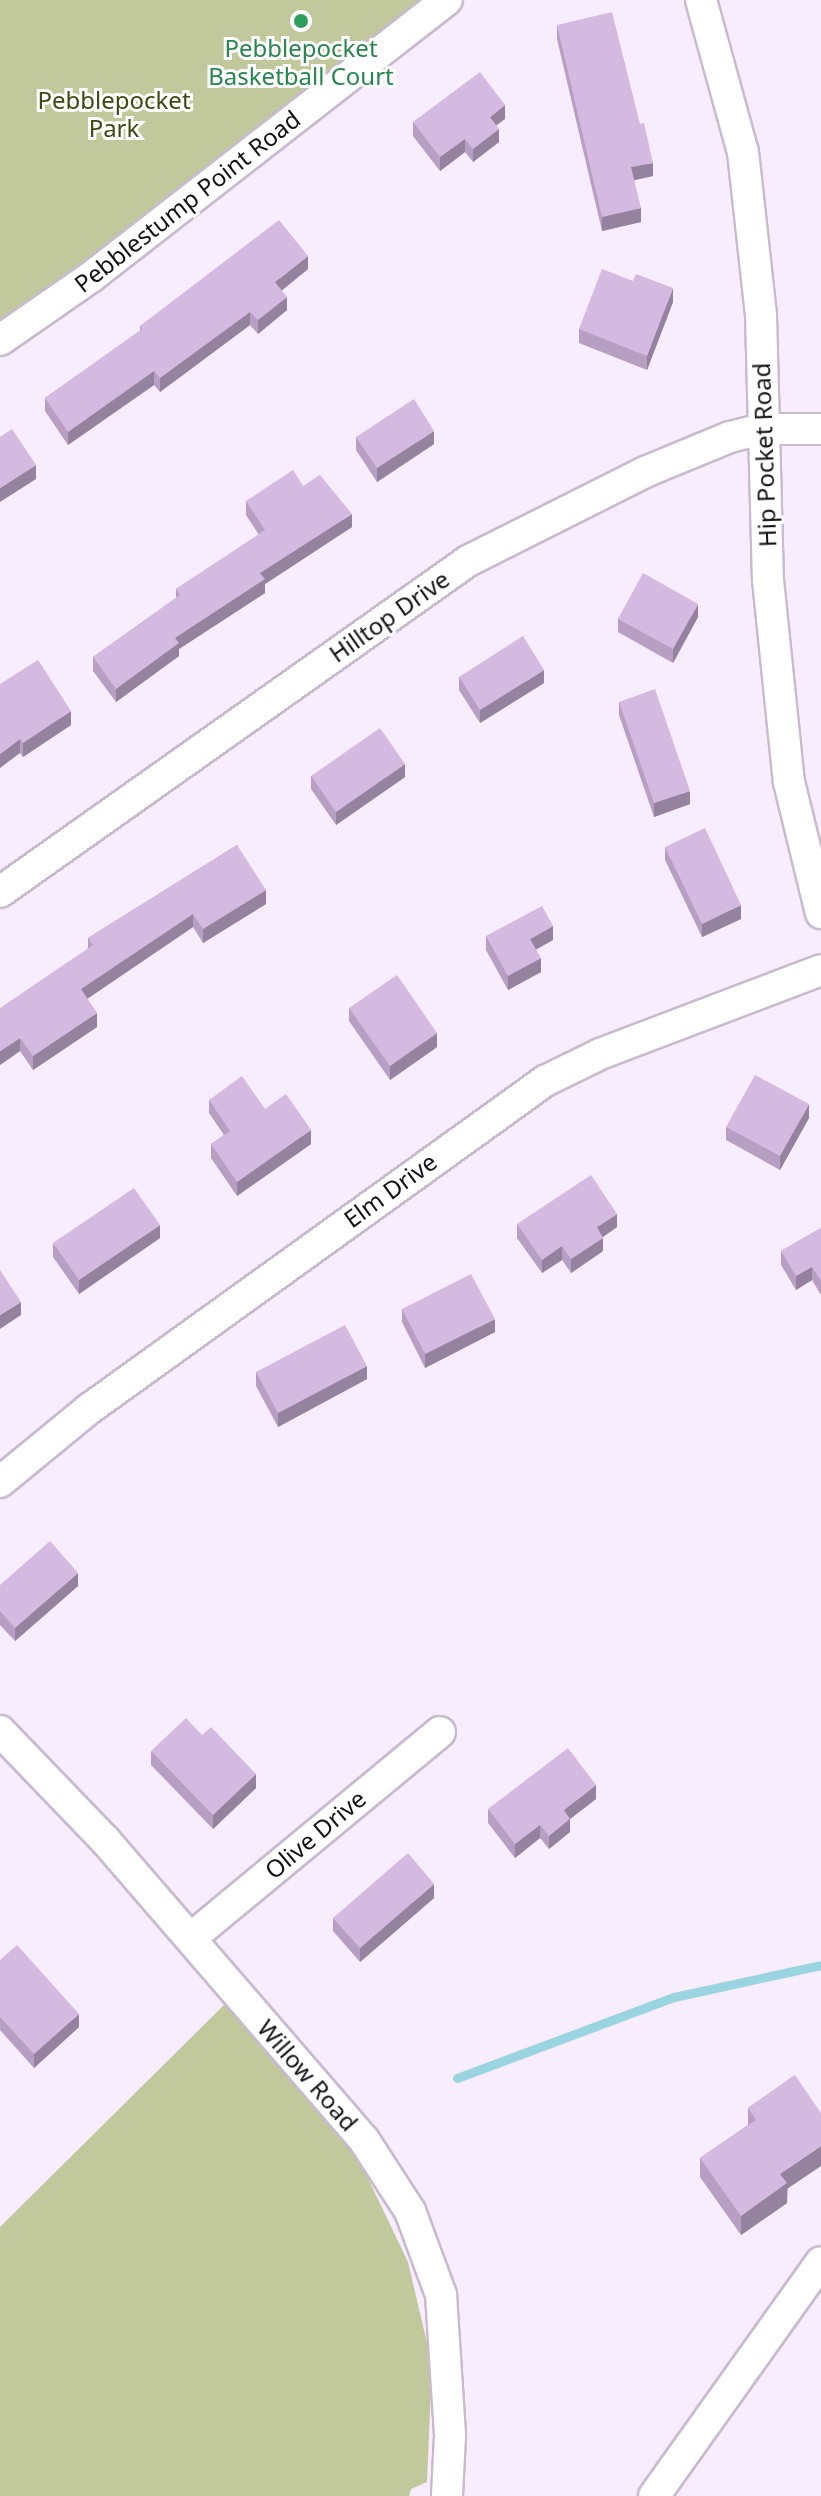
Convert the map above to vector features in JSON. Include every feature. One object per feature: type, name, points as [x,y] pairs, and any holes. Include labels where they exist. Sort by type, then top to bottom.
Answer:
[{"type":"street","name":"Pebblestump Point Road","points":[[0,340],[91,277],[447,0]]},
{"type":"street","name":"Hip Pocket Road","points":[[701,0],[743,152],[761,315],[768,580],[789,782],[821,913]]},
{"type":"street","name":"Hilltop Drive","points":[[0,892],[468,561],[645,472],[763,429],[821,429]]},
{"type":"street","name":"Elm Drive","points":[[0,1482],[102,1400],[545,1081],[600,1054],[821,970]]},
{"type":"street","name":"Willow Road","points":[[0,1731],[191,1938],[364,2140],[410,2211],[441,2295],[451,2495]]},
{"type":"street","name":"Olive Drive","points":[[191,1938],[440,1732]]},
{"type":"street","points":[[654,2496],[821,2262]]},
{"type":"green space","name":"Pebblepocket Park","points":[[0,0],[447,0],[0,340]]},
{"type":"green space","points":[[229,2000],[276,2050],[363,2168],[408,2262],[432,2364],[427,2482],[411,2489],[409,2496],[0,2496],[0,2227]]},
{"type":"building","points":[[612,12],[653,163],[631,167],[641,208],[602,217],[557,25]]},
{"type":"building","points":[[480,72],[505,105],[490,117],[499,129],[473,149],[465,139],[440,157],[413,122]]},
{"type":"building","points":[[279,220],[308,256],[275,282],[287,297],[258,320],[250,312],[160,378],[154,371],[68,432],[45,398],[142,329],[140,326]]},
{"type":"building","points":[[602,269],[633,281],[636,274],[673,288],[647,356],[579,329]]},
{"type":"building","points":[[414,399],[434,431],[377,468],[356,437]]},
{"type":"building","points":[[12,429],[36,465],[0,488],[0,437]]},
{"type":"building","points":[[293,470],[303,486],[320,475],[352,514],[260,573],[265,579],[175,638],[179,643],[116,689],[93,657],[180,595],[176,589],[265,530],[246,501]]},
{"type":"building","points":[[643,573],[698,604],[673,649],[618,619]]},
{"type":"building","points":[[523,636],[544,670],[480,710],[459,677]]},
{"type":"building","points":[[38,660],[71,711],[23,743],[20,739],[0,754],[0,684]]},
{"type":"building","points":[[655,689],[690,791],[654,803],[619,702]]},
{"type":"building","points":[[380,728],[405,764],[336,812],[311,776]]},
{"type":"building","points":[[705,828],[741,905],[702,924],[665,847]]},
{"type":"building","points":[[237,845],[266,890],[203,929],[193,914],[81,989],[97,1013],[33,1056],[20,1038],[0,1051],[0,1008],[93,945],[88,938]]},
{"type":"building","points":[[542,906],[553,926],[530,939],[541,958],[508,976],[486,936]]},
{"type":"building","points":[[397,975],[437,1033],[390,1066],[349,1008]]},
{"type":"building","points":[[755,1075],[809,1104],[780,1156],[726,1127]]},
{"type":"building","points":[[242,1076],[265,1109],[286,1094],[311,1130],[237,1182],[211,1144],[230,1131],[209,1100]]},
{"type":"building","points":[[591,1175],[617,1214],[597,1227],[603,1238],[571,1259],[562,1246],[542,1260],[517,1224]]},
{"type":"building","points":[[134,1188],[160,1225],[79,1280],[53,1243]]},
{"type":"building","points":[[821,1228],[821,1281],[812,1267],[796,1276],[781,1251]]},
{"type":"building","points":[[0,1270],[21,1302],[0,1315]]},
{"type":"building","points":[[471,1274],[495,1319],[425,1354],[402,1309]]},
{"type":"building","points":[[345,1325],[367,1366],[278,1413],[256,1372]]},
{"type":"building","points":[[50,1541],[78,1573],[15,1628],[0,1611],[0,1585]]},
{"type":"building","points":[[186,1718],[202,1735],[211,1727],[256,1774],[213,1815],[151,1751]]},
{"type":"building","points":[[568,1748],[596,1785],[564,1810],[570,1819],[549,1836],[540,1825],[515,1844],[488,1809]]},
{"type":"building","points":[[408,1853],[434,1884],[360,1948],[333,1918]]},
{"type":"building","points":[[17,1945],[79,2014],[34,2054],[0,2017],[0,1960]]},
{"type":"building","points":[[795,2075],[821,2113],[821,2146],[780,2174],[787,2183],[741,2216],[700,2158],[756,2120],[748,2108]]},
{"type":"waterway","points":[[457,2078],[674,1997],[821,1965]]},
{"type":"place","name":"Pebblepocket Basketball Court","points":[[301,21]]}]
